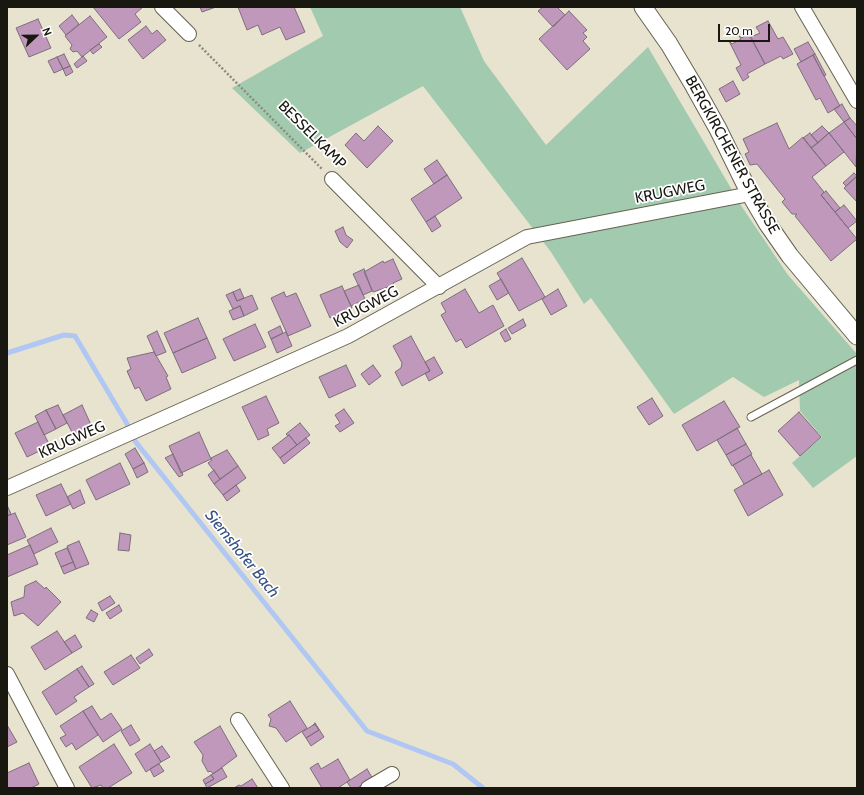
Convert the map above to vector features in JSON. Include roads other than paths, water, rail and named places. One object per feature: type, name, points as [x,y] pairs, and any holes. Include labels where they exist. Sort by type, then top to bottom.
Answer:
[{"type":"street","points":[[162,7],[189,34]]},
{"type":"street","name":"BERGKIRCHENER STRASSE","points":[[643,7],[669,44],[694,86],[750,194],[790,256],[857,336]]},
{"type":"street","points":[[802,7],[857,101]]},
{"type":"street","name":"BESSELKAMP","points":[[332,179],[439,287]]},
{"type":"street","name":"KRUGWEG","points":[[7,488],[348,336],[527,237],[750,194]]},
{"type":"street","points":[[7,674],[67,788]]},
{"type":"street","points":[[238,720],[282,788]]},
{"type":"street","points":[[368,788],[392,774]]},
{"type":"lane","points":[[752,417],[857,360]]},
{"type":"waterway","name":"Siemshofer Bach","points":[[7,353],[64,335],[75,336],[126,422],[135,441],[367,731],[453,764],[483,788]]}]
